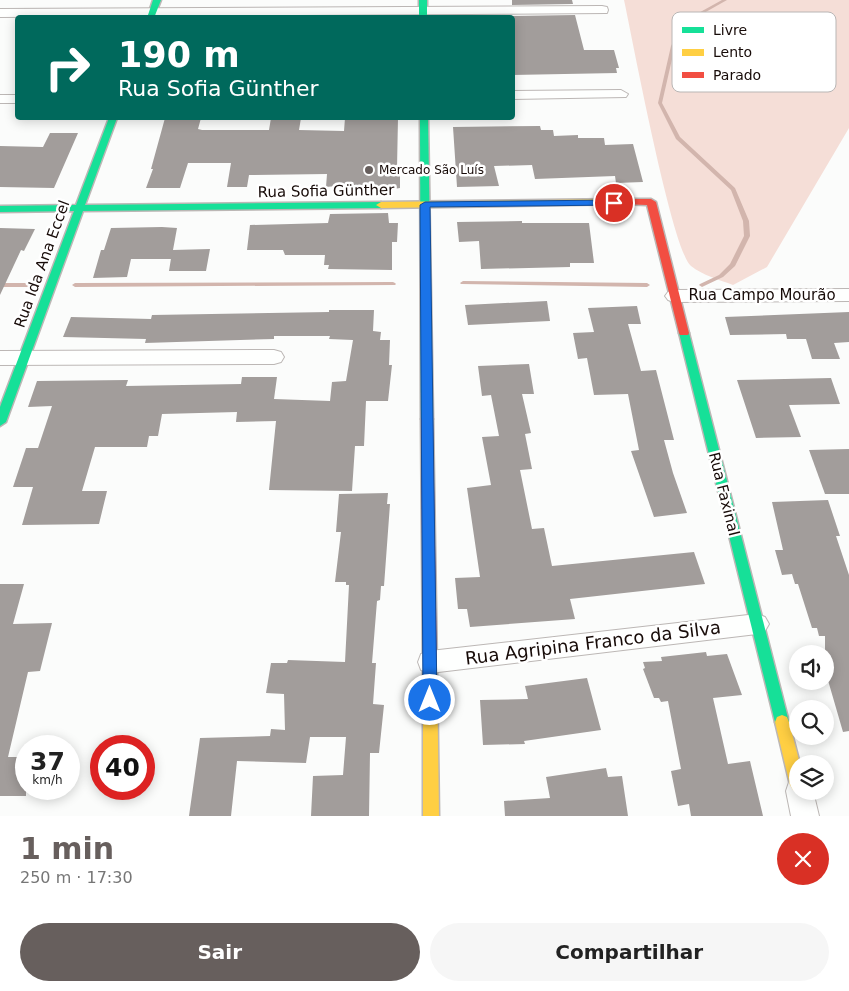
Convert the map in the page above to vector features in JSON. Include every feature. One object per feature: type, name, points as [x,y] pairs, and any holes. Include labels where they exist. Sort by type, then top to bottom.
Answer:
[{"type":"street","points":[[0,13],[153,10],[602,10]]},
{"type":"street","points":[[515,95],[621,94]]},
{"type":"street","points":[[0,99],[15,99]]},
{"type":"street","name":"Rua Ida Ana Eccel","points":[[0,422],[112,120]]},
{"type":"street","points":[[424,120],[431,816]]},
{"type":"street","name":"Rua Sofia Günther","points":[[0,208],[651,202]]},
{"type":"street","name":"Rua Faxinal","points":[[651,202],[790,755]]},
{"type":"street","name":"Rua Campo Mourão","points":[[674,296],[849,295]]},
{"type":"street","points":[[0,358],[274,358]]},
{"type":"street","name":"Rua Agripina Franco da Silva","points":[[430,662],[757,624]]},
{"type":"street","points":[[801,800],[805,816]]},
{"type":"shaded area","points":[[624,0],[849,0],[849,128],[767,267],[733,285],[695,269],[691,266],[683,252],[664,185]]},
{"type":"building","points":[[512,0],[572,0],[573,4],[512,5]]},
{"type":"building","points":[[575,15],[584,50],[614,50],[619,68],[616,68],[617,73],[515,75],[515,16]]},
{"type":"building","points":[[164,120],[200,120],[198,129],[202,130],[269,130],[271,120],[301,120],[299,130],[344,131],[345,120],[398,120],[397,168],[400,168],[400,188],[388,190],[388,196],[334,197],[336,186],[326,187],[327,174],[249,175],[247,187],[227,187],[231,163],[188,163],[180,188],[146,188],[153,169],[151,169]]},
{"type":"building","points":[[540,126],[541,130],[553,130],[554,136],[578,135],[578,138],[604,138],[605,145],[633,144],[643,182],[616,183],[615,176],[535,179],[532,165],[494,166],[499,186],[457,187],[453,127]]},
{"type":"building","points":[[50,133],[78,133],[54,188],[0,187],[0,146],[43,147]]},
{"type":"building","points":[[388,213],[389,223],[398,223],[397,242],[392,242],[392,270],[328,269],[329,265],[324,265],[325,255],[285,255],[283,250],[247,250],[250,225],[328,223],[330,214]]},
{"type":"building","points":[[522,221],[522,223],[589,223],[594,263],[570,263],[570,267],[481,269],[479,241],[459,242],[457,222]]},
{"type":"building","points":[[0,228],[35,229],[24,251],[21,250],[0,295]]},
{"type":"building","points":[[111,228],[177,228],[173,250],[210,249],[206,271],[169,271],[171,259],[131,259],[127,277],[93,278],[101,250],[104,250]]},
{"type":"building","points":[[547,301],[550,321],[468,325],[465,305]]},
{"type":"building","points":[[637,306],[641,324],[628,324],[641,371],[656,370],[674,440],[664,440],[687,513],[654,517],[631,451],[639,450],[628,394],[594,395],[587,358],[578,359],[573,333],[594,332],[588,308]]},
{"type":"building","points":[[329,310],[374,310],[373,331],[381,332],[380,340],[390,340],[389,365],[392,365],[388,401],[366,401],[364,446],[355,446],[352,491],[269,490],[276,421],[236,422],[237,412],[162,414],[158,436],[149,436],[147,447],[95,447],[82,491],[107,491],[99,524],[22,525],[33,487],[13,487],[26,448],[38,448],[52,406],[28,407],[37,381],[128,380],[126,386],[241,384],[242,377],[277,377],[274,399],[330,401],[332,382],[346,381],[353,340],[329,339],[330,336],[274,336],[274,339],[145,343],[146,339],[63,337],[71,317],[151,319],[152,315],[329,312]]},
{"type":"building","points":[[849,312],[849,342],[834,343],[840,359],[812,359],[806,339],[787,339],[786,334],[730,335],[725,317]]},
{"type":"building","points":[[529,364],[534,394],[522,394],[531,433],[525,434],[532,469],[520,470],[532,529],[544,528],[552,566],[694,552],[705,584],[570,599],[575,619],[470,627],[467,609],[458,609],[455,578],[480,577],[467,488],[491,485],[482,437],[499,436],[491,395],[482,396],[478,366]]},
{"type":"building","points":[[831,378],[840,404],[789,405],[801,437],[756,438],[737,380]]},
{"type":"building","points":[[849,449],[849,494],[825,494],[809,450]]},
{"type":"building","points":[[388,493],[387,504],[390,504],[384,586],[381,586],[380,600],[377,601],[372,663],[376,663],[373,704],[384,705],[379,753],[370,753],[369,816],[311,816],[313,776],[343,775],[346,737],[310,737],[306,763],[237,761],[231,816],[189,816],[200,738],[270,736],[271,729],[285,730],[284,694],[266,693],[271,663],[287,663],[288,660],[345,662],[349,585],[346,585],[346,582],[335,582],[341,532],[336,532],[339,494]]},
{"type":"building","points":[[828,500],[840,536],[836,536],[849,575],[849,731],[843,732],[831,690],[834,690],[834,645],[825,645],[825,636],[819,636],[817,628],[812,628],[798,584],[795,584],[792,574],[782,575],[775,550],[783,550],[772,502]]},
{"type":"building","points":[[0,584],[24,584],[13,624],[52,623],[40,671],[28,672],[8,757],[15,757],[15,796],[0,796]]},
{"type":"building","points":[[706,652],[707,656],[727,654],[742,695],[713,698],[728,764],[750,761],[763,816],[691,816],[689,804],[678,806],[671,771],[681,769],[668,701],[661,702],[659,698],[654,698],[643,669],[645,668],[643,662],[662,661],[661,657]]},
{"type":"building","points":[[587,678],[601,730],[524,741],[525,744],[483,745],[480,700],[528,699],[525,686]]},
{"type":"building","points":[[606,768],[608,777],[622,776],[628,816],[505,816],[504,801],[550,798],[546,777]]},
{"type":"waterway","points":[[703,12],[725,0]]},
{"type":"waterway","points":[[672,50],[660,103],[678,138],[733,189],[746,221],[747,236],[733,265],[721,276],[702,285]]},
{"type":"waterway","points":[[463,283],[647,285]]},
{"type":"waterway","points":[[75,285],[393,284]]},
{"type":"waterway","points":[[0,285],[29,285]]},
{"type":"traffic: fast","points":[[151,15],[157,0]]},
{"type":"traffic: fast","points":[[423,0],[423,15]]},
{"type":"traffic: fast","points":[[0,422],[112,120]]},
{"type":"traffic: fast","points":[[424,120],[427,419]]},
{"type":"traffic: fast","points":[[0,209],[381,205]]},
{"type":"traffic: fast","points":[[684,333],[782,722]]},
{"type":"traffic: slow","points":[[381,205],[623,202]]},
{"type":"traffic: slow","points":[[430,669],[431,816]]},
{"type":"traffic: slow","points":[[782,722],[790,755]]},
{"type":"traffic: jam","points":[[623,202],[651,202],[684,333]]},
{"type":"traffic: jam","points":[[427,419],[430,669]]},
{"type":"place","name":"Mercado São Luís","points":[[369,170]]},
{"type":"route","points":[[430,700],[425,205],[614,203]]}]
